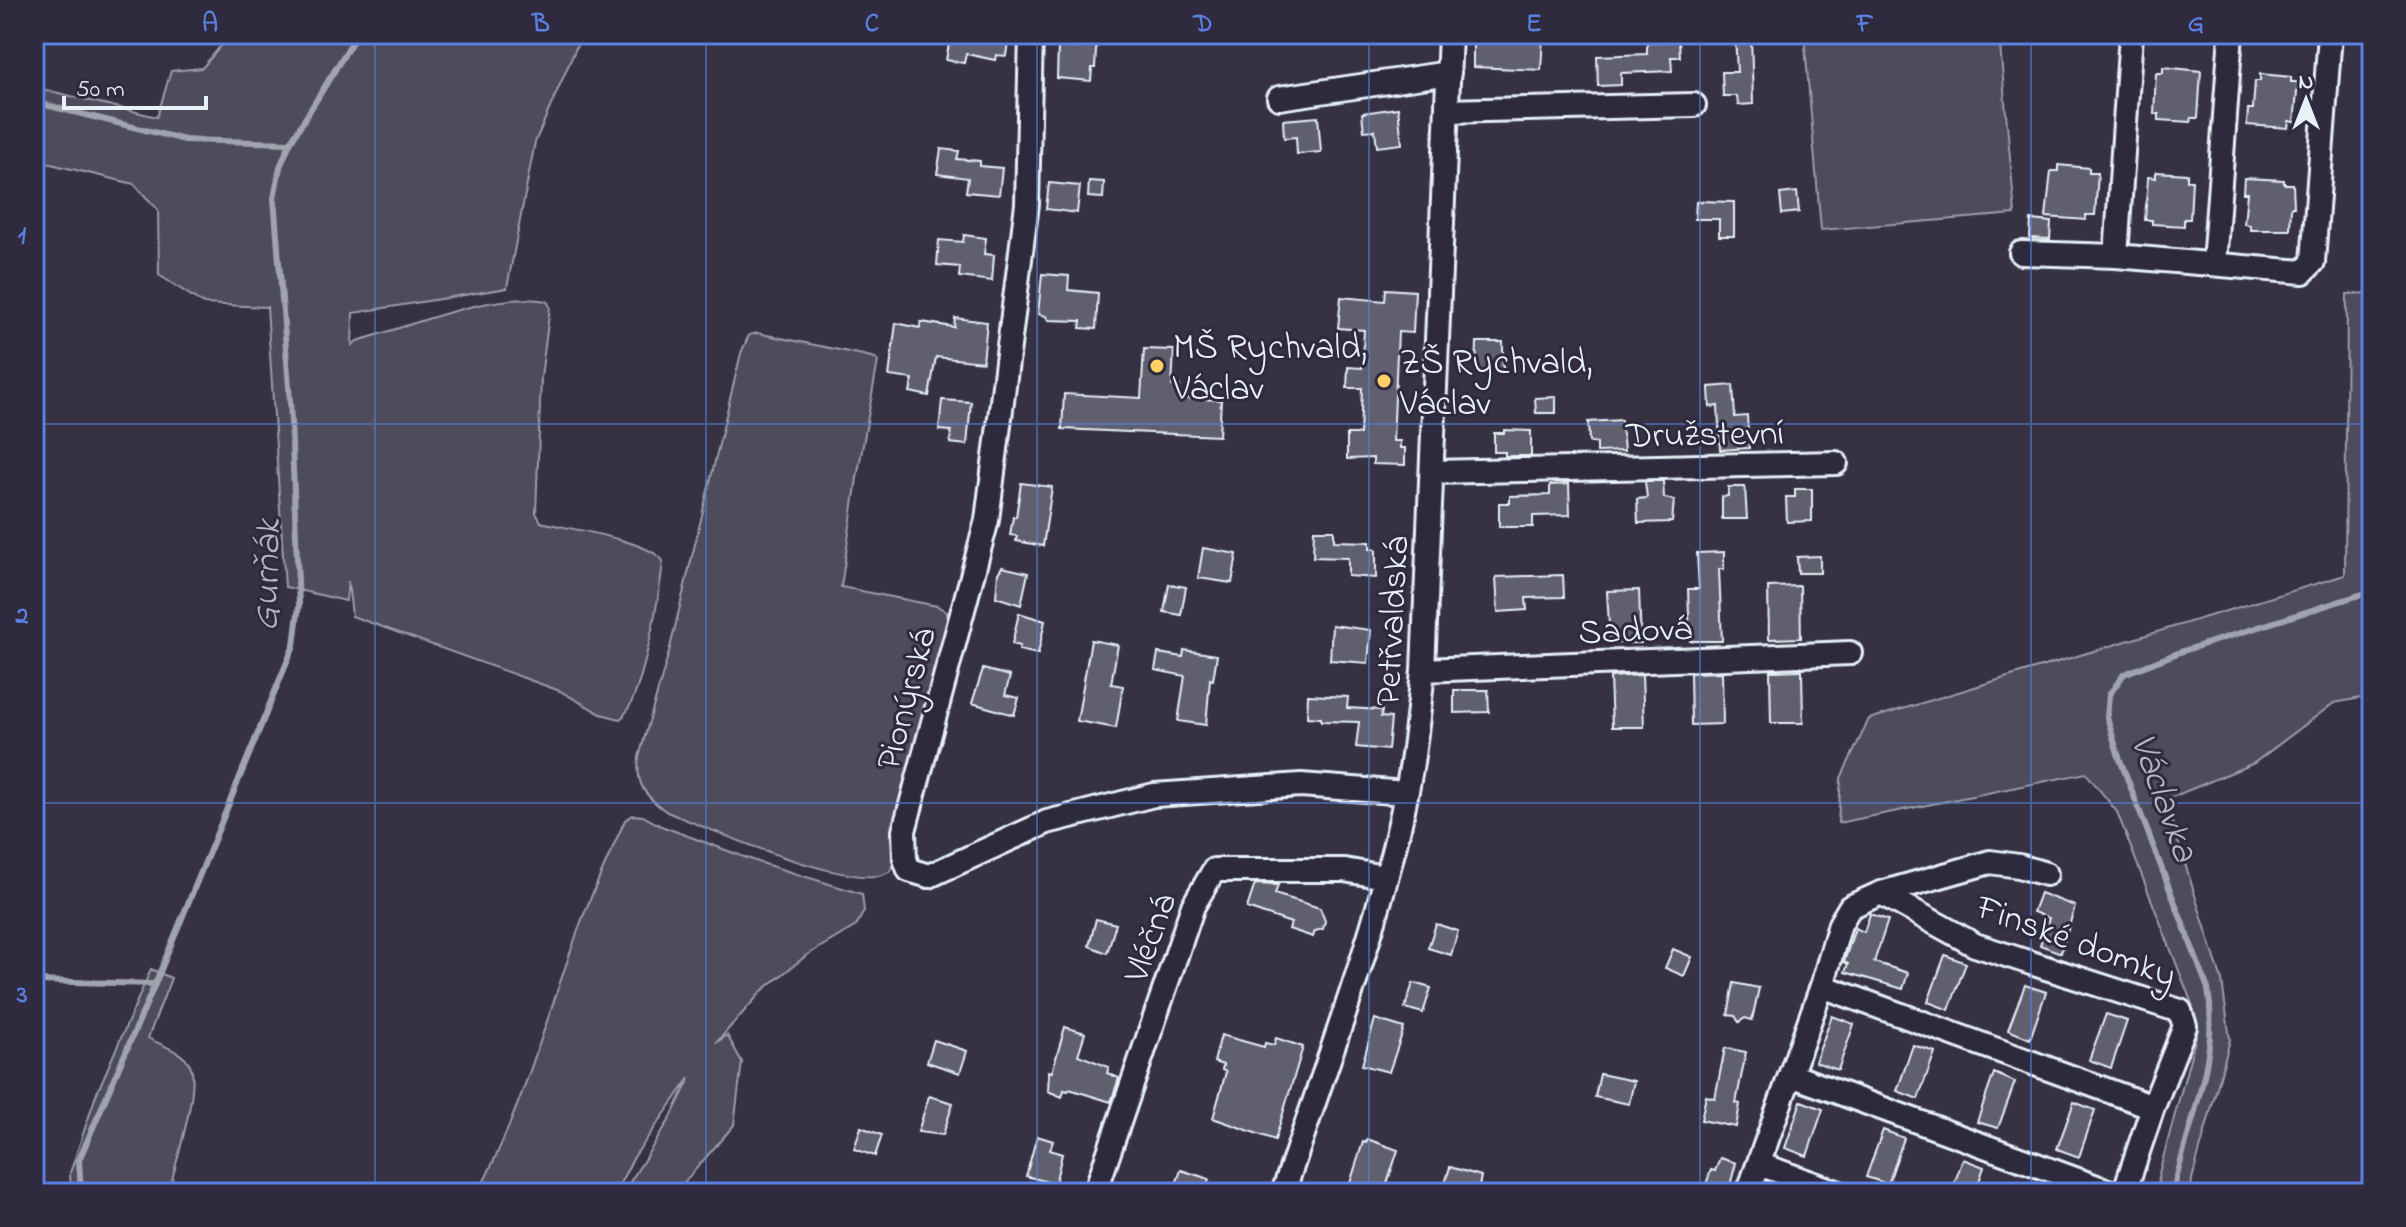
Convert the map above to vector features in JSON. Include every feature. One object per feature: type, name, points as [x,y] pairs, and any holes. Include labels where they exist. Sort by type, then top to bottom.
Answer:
[{"type":"street","name":"Pionýrská","points":[[1031,34],[1027,204],[987,520],[904,831],[905,859],[909,870],[929,876],[1047,822],[1154,795],[1301,785],[1406,793]]},
{"type":"street","name":"Petřvaldská","points":[[1283,1193],[1370,929],[1406,793],[1423,670],[1450,34]]},
{"type":"street","points":[[2116,256],[2131,34]]},
{"type":"street","points":[[2214,264],[2231,34]]},
{"type":"street","points":[[2021,253],[2116,256],[2303,272],[2313,262],[2330,34]]},
{"type":"street","points":[[1279,98],[1449,73]]},
{"type":"street","points":[[1447,111],[1694,105]]},
{"type":"street","name":"Družstevní","points":[[1432,472],[1836,463]]},
{"type":"street","name":"Sadová","points":[[1423,670],[1850,653]]},
{"type":"street","points":[[1748,1193],[1822,986],[1840,924],[1850,907],[1881,893],[1990,862],[2046,874]]},
{"type":"street","name":"Vléčná","points":[[1095,1193],[1193,906],[1214,870],[1344,870],[1385,877]]},
{"type":"street","name":"Finské domky","points":[[1881,893],[1975,945],[2180,1011],[2185,1026],[2124,1193]]},
{"type":"street","points":[[1822,986],[2153,1107]]},
{"type":"street","points":[[1791,1075],[2113,1193]]},
{"type":"street","points":[[1759,1164],[1839,1193]]},
{"type":"shaded area","points":[[231,34],[582,34],[535,142],[507,288],[353,313],[352,345],[477,305],[525,299],[547,301],[550,307],[541,377],[536,513],[541,522],[625,541],[642,547],[663,561],[642,670],[636,692],[620,719],[601,714],[560,691],[352,616],[348,581],[346,601],[285,587],[267,307],[204,304],[159,275],[158,210],[134,184],[38,161],[34,87],[157,117],[171,71],[202,68]]},
{"type":"shaded area","points":[[1804,34],[1999,34],[2015,214],[1821,230]]},
{"type":"shaded area","points":[[2372,293],[2372,696],[2334,703],[2254,763],[2165,800],[2222,981],[2230,1040],[2192,1179],[2191,1193],[2159,1193],[2158,1177],[2198,1029],[2192,1004],[2117,812],[2086,773],[1838,823],[1841,778],[1869,719],[2345,575],[2347,294]]},
{"type":"shaded area","points":[[757,333],[863,355],[878,361],[841,587],[937,606],[947,612],[893,864],[889,872],[872,876],[815,867],[667,812],[648,795],[639,775],[639,757],[669,652],[741,353],[749,335]]},
{"type":"shaded area","points":[[633,815],[643,816],[661,826],[758,862],[862,894],[864,911],[856,926],[807,955],[763,990],[716,1043],[727,1035],[742,1062],[734,1125],[675,1193],[623,1193],[670,1119],[690,1078],[634,1157],[615,1193],[478,1193],[522,1093],[586,909],[625,820]]},
{"type":"shaded area","points":[[151,969],[171,978],[148,1038],[187,1060],[192,1076],[190,1108],[169,1193],[71,1193],[70,1173],[96,1095]]},
{"type":"building","points":[[951,34],[979,39],[980,34],[1009,34],[1006,56],[996,55],[995,60],[966,54],[964,63],[946,60]]},
{"type":"building","points":[[1078,34],[1097,34],[1091,81],[1057,78],[1058,46],[1077,48]]},
{"type":"building","points":[[1473,34],[1543,34],[1541,70],[1473,67]]},
{"type":"building","points":[[1735,34],[1751,34],[1753,104],[1738,105],[1737,96],[1723,96],[1722,72],[1737,72]]},
{"type":"building","points":[[1679,41],[1680,57],[1671,57],[1672,71],[1621,73],[1621,85],[1598,86],[1597,56],[1647,54],[1647,42]]},
{"type":"building","points":[[2163,67],[2201,71],[2198,118],[2191,118],[2191,122],[2159,120],[2159,114],[2154,114],[2156,73],[2163,73]]},
{"type":"building","points":[[2260,74],[2291,77],[2291,82],[2298,82],[2294,122],[2289,121],[2288,128],[2247,125],[2248,109],[2253,109],[2255,81],[2260,81]]},
{"type":"building","points":[[1398,108],[1402,144],[1377,147],[1375,130],[1364,131],[1362,113]]},
{"type":"building","points":[[1318,117],[1321,152],[1297,154],[1296,137],[1284,138],[1283,120]]},
{"type":"building","points":[[941,149],[959,151],[957,159],[980,161],[980,166],[1002,168],[999,195],[966,192],[968,178],[937,174]]},
{"type":"building","points":[[2058,165],[2089,168],[2089,173],[2098,173],[2095,215],[2086,215],[2086,220],[2046,217],[2051,171],[2058,171]]},
{"type":"building","points":[[2156,172],[2187,174],[2187,180],[2192,180],[2190,219],[2184,219],[2184,226],[2152,224],[2152,220],[2145,220],[2148,177],[2156,178]]},
{"type":"building","points":[[2244,178],[2284,180],[2284,184],[2293,184],[2294,207],[2291,207],[2290,230],[2250,230],[2250,225],[2244,224],[2247,193],[2243,193]]},
{"type":"building","points":[[1089,181],[1104,182],[1103,198],[1088,197]]},
{"type":"building","points":[[1049,183],[1080,186],[1077,213],[1046,209]]},
{"type":"building","points":[[1797,192],[1799,212],[1782,214],[1780,194]]},
{"type":"building","points":[[1696,201],[1734,202],[1734,236],[1719,236],[1719,219],[1695,219]]},
{"type":"building","points":[[2031,220],[2051,222],[2050,239],[2030,238]]},
{"type":"building","points":[[964,235],[986,238],[984,254],[994,255],[992,281],[959,277],[960,267],[937,265],[939,240],[963,242]]},
{"type":"building","points":[[1042,274],[1069,276],[1068,290],[1098,293],[1096,329],[1080,328],[1081,321],[1048,320],[1046,316],[1038,314]]},
{"type":"building","points":[[1386,289],[1415,291],[1413,333],[1398,332],[1393,441],[1400,441],[1400,448],[1405,448],[1405,465],[1373,464],[1373,458],[1347,459],[1347,434],[1360,434],[1362,388],[1347,388],[1348,367],[1362,368],[1364,330],[1338,328],[1341,297],[1385,301]]},
{"type":"building","points":[[955,318],[987,322],[983,362],[936,357],[929,396],[910,392],[913,379],[889,376],[896,323],[920,328],[921,322],[954,327]]},
{"type":"building","points":[[1477,342],[1503,342],[1503,371],[1476,371]]},
{"type":"building","points":[[1144,349],[1174,350],[1172,386],[1180,386],[1179,398],[1221,400],[1219,436],[1062,429],[1064,394],[1141,398]]},
{"type":"building","points":[[1733,385],[1735,417],[1747,416],[1749,448],[1720,450],[1718,406],[1710,407],[1709,387]]},
{"type":"building","points":[[1556,397],[1556,413],[1536,413],[1535,398]]},
{"type":"building","points":[[942,400],[971,402],[967,445],[950,443],[951,431],[939,430]]},
{"type":"building","points":[[1621,420],[1624,451],[1597,452],[1597,443],[1589,442],[1588,422]]},
{"type":"building","points":[[1504,430],[1531,431],[1531,456],[1505,456],[1505,452],[1494,452],[1494,433],[1504,433]]},
{"type":"building","points":[[1645,481],[1663,481],[1664,498],[1674,500],[1672,522],[1638,523],[1637,499],[1647,498]]},
{"type":"building","points":[[1021,483],[1052,487],[1043,546],[1016,541],[1017,536],[1010,535]]},
{"type":"building","points":[[1569,484],[1570,515],[1533,516],[1533,527],[1499,527],[1499,503],[1510,503],[1510,496],[1550,495],[1550,485]]},
{"type":"building","points":[[1728,487],[1745,487],[1747,519],[1722,519],[1722,497],[1728,496]]},
{"type":"building","points":[[1795,489],[1812,489],[1812,521],[1787,522],[1786,497],[1795,497]]},
{"type":"building","points":[[1314,530],[1334,530],[1334,541],[1370,542],[1370,549],[1376,549],[1376,578],[1348,576],[1348,558],[1313,557]]},
{"type":"building","points":[[1203,548],[1237,554],[1232,583],[1198,578]]},
{"type":"building","points":[[1724,552],[1724,569],[1719,569],[1722,641],[1690,641],[1688,589],[1699,589],[1697,553]]},
{"type":"building","points":[[1820,556],[1820,573],[1798,573],[1797,557]]},
{"type":"building","points":[[1002,567],[1028,573],[1021,605],[996,597],[998,573]]},
{"type":"building","points":[[1563,575],[1564,597],[1526,598],[1527,610],[1498,612],[1496,577]]},
{"type":"building","points":[[1169,584],[1186,587],[1181,615],[1164,612]]},
{"type":"building","points":[[1800,586],[1801,638],[1769,639],[1768,587]]},
{"type":"building","points":[[1639,590],[1641,643],[1610,643],[1607,591]]},
{"type":"building","points":[[1019,613],[1045,621],[1038,654],[1019,650],[1020,646],[1012,644]]},
{"type":"building","points":[[1332,625],[1371,630],[1368,663],[1330,660]]},
{"type":"building","points":[[1091,640],[1118,645],[1111,684],[1123,686],[1116,728],[1077,721]]},
{"type":"building","points":[[1184,650],[1217,655],[1213,680],[1210,679],[1206,725],[1178,721],[1185,676],[1155,670],[1158,653],[1183,657]]},
{"type":"building","points":[[983,669],[1010,676],[1005,695],[1019,698],[1014,715],[972,703]]},
{"type":"building","points":[[1802,670],[1803,723],[1771,723],[1770,671]]},
{"type":"building","points":[[1722,672],[1723,724],[1691,725],[1690,673]]},
{"type":"building","points":[[1642,675],[1644,727],[1612,727],[1610,677]]},
{"type":"building","points":[[1454,690],[1488,690],[1489,712],[1454,713]]},
{"type":"building","points":[[1308,695],[1348,697],[1347,708],[1382,710],[1381,717],[1391,718],[1388,750],[1356,747],[1359,722],[1321,721],[1321,718],[1307,717]]},
{"type":"building","points":[[1255,884],[1278,885],[1275,894],[1320,908],[1325,921],[1323,929],[1315,931],[1313,937],[1289,929],[1291,923],[1247,908]]},
{"type":"building","points":[[2040,893],[2075,906],[2061,953],[2040,945],[2049,918],[2033,912]]},
{"type":"building","points":[[1870,914],[1888,920],[1874,962],[1908,973],[1903,989],[1845,972],[1848,964],[1844,962],[1855,928],[1864,932]]},
{"type":"building","points":[[1096,919],[1116,924],[1107,953],[1089,946]]},
{"type":"building","points":[[1436,924],[1458,931],[1451,955],[1428,948]]},
{"type":"building","points":[[1673,949],[1692,957],[1684,976],[1665,968]]},
{"type":"building","points":[[1945,955],[1966,963],[1949,1010],[1928,1002]]},
{"type":"building","points":[[1413,983],[1431,988],[1423,1013],[1405,1008]]},
{"type":"building","points":[[1734,983],[1759,988],[1752,1020],[1745,1018],[1739,1022],[1735,1016],[1728,1015]]},
{"type":"building","points":[[2025,985],[2046,992],[2030,1039],[2008,1030]]},
{"type":"building","points":[[2106,1014],[2127,1021],[2111,1068],[2089,1060]]},
{"type":"building","points":[[1832,1016],[1854,1024],[1838,1070],[1815,1062]]},
{"type":"building","points":[[1375,1019],[1404,1028],[1389,1072],[1362,1065]]},
{"type":"building","points":[[1065,1027],[1085,1033],[1078,1055],[1109,1067],[1107,1073],[1119,1078],[1111,1102],[1069,1089],[1064,1090],[1062,1097],[1048,1091],[1049,1071],[1052,1072]]},
{"type":"building","points":[[1221,1035],[1264,1047],[1265,1043],[1274,1045],[1276,1038],[1303,1047],[1275,1140],[1213,1118],[1226,1072],[1222,1070],[1223,1065],[1214,1062]]},
{"type":"building","points":[[934,1040],[967,1051],[960,1073],[927,1062]]},
{"type":"building","points":[[1913,1045],[1935,1052],[1918,1099],[1897,1091]]},
{"type":"building","points":[[1725,1048],[1746,1052],[1736,1103],[1740,1104],[1736,1127],[1701,1120],[1706,1096],[1715,1098]]},
{"type":"building","points":[[1994,1073],[2015,1082],[1998,1128],[1977,1122]]},
{"type":"building","points":[[1600,1074],[1634,1081],[1629,1104],[1595,1097]]},
{"type":"building","points":[[929,1096],[953,1103],[943,1135],[918,1132]]},
{"type":"building","points":[[1801,1101],[1823,1109],[1807,1156],[1785,1148]]},
{"type":"building","points":[[2074,1102],[2095,1110],[2079,1157],[2057,1149]]},
{"type":"building","points":[[861,1127],[882,1135],[875,1156],[854,1149]]},
{"type":"building","points":[[1883,1130],[1904,1138],[1888,1184],[1866,1177]]},
{"type":"building","points":[[1037,1136],[1053,1141],[1050,1150],[1062,1154],[1055,1184],[1026,1176]]},
{"type":"building","points":[[1367,1139],[1398,1150],[1384,1193],[1347,1193],[1363,1142],[1366,1143]]},
{"type":"building","points":[[1720,1158],[1736,1163],[1728,1193],[1703,1193],[1711,1170],[1715,1171]]},
{"type":"building","points":[[1963,1159],[1984,1167],[1975,1193],[1951,1193]]},
{"type":"building","points":[[1450,1167],[1481,1176],[1478,1193],[1442,1193]]},
{"type":"building","points":[[1181,1170],[1209,1179],[1204,1193],[1173,1193]]},
{"type":"waterway","name":"Gurňák","points":[[81,1193],[79,1160],[294,645],[299,605],[290,400],[274,198],[280,167],[290,143],[357,34]]},
{"type":"waterway","points":[[34,102],[185,140],[290,143]]},
{"type":"waterway","name":"Václavka","points":[[2173,1193],[2206,1066],[2211,1015],[2208,989],[2119,757],[2107,717],[2109,695],[2124,674],[2183,651],[2372,591]]},
{"type":"waterway","points":[[34,981],[155,984]]},
{"type":"place","name":"MŠ Rychvald, Václav","points":[[1157,366]]},
{"type":"place","name":"ZŠ Rychvald, Václav","points":[[1384,381]]}]
